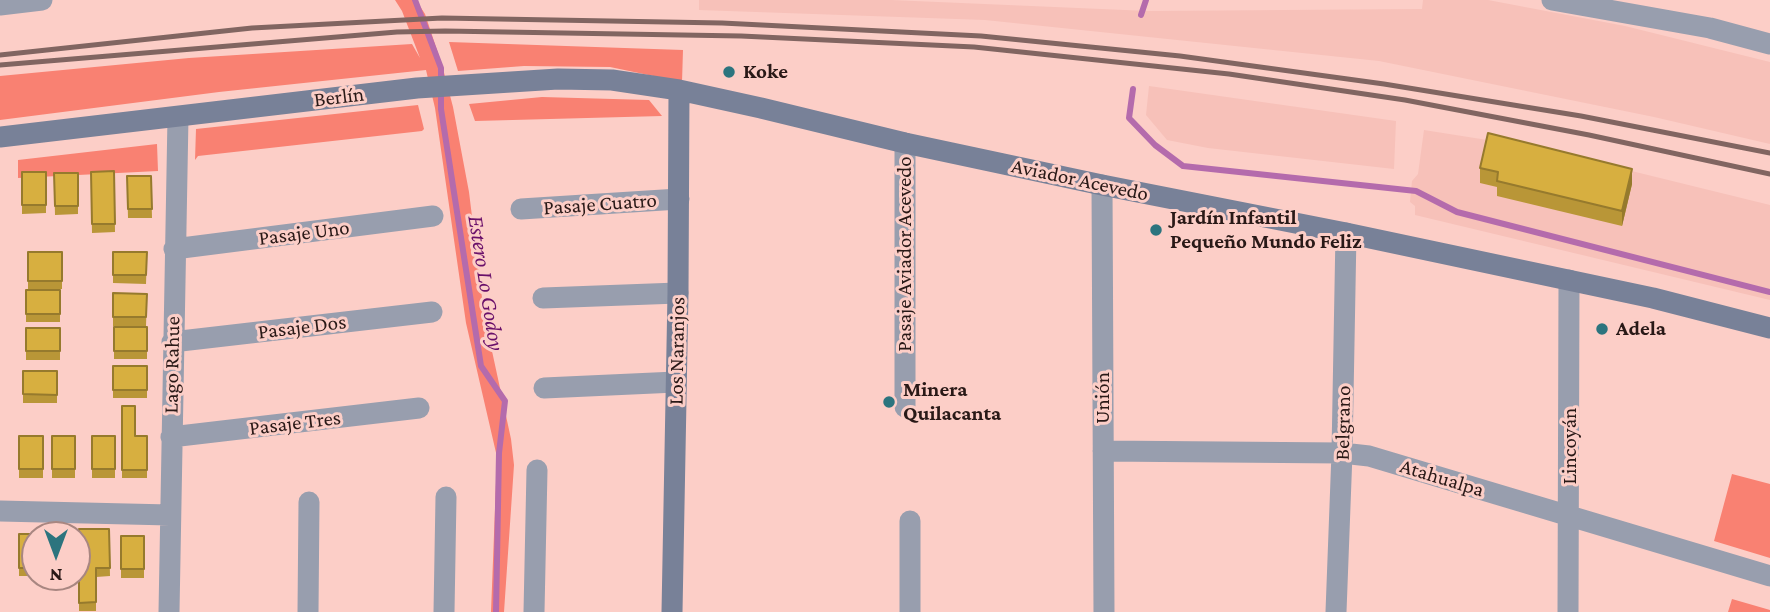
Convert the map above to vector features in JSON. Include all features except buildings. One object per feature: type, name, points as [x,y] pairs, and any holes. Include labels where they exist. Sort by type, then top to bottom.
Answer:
[{"type":"main road","name":"Berlín","points":[[0,137],[417,88],[558,79],[612,80],[679,90]]},
{"type":"main road","name":"Aviador Acevedo","points":[[679,90],[905,143],[1653,298],[1770,328]]},
{"type":"main road","name":"Los Naranjos","points":[[672,612],[679,90]]},
{"type":"street","points":[[0,5],[41,0]]},
{"type":"street","points":[[1552,0],[1620,6],[1770,44]]},
{"type":"street","name":"Lago Rahue","points":[[169,612],[178,117]]},
{"type":"street","name":"Pasaje Aviador Acevedo","points":[[905,143],[905,407]]},
{"type":"street","name":"Unión","points":[[1102,185],[1104,612]]},
{"type":"street","name":"Pasaje Cuatro","points":[[521,209],[679,198]]},
{"type":"street","name":"Pasaje Uno","points":[[174,249],[433,216]]},
{"type":"street","name":"Belgrano","points":[[1336,612],[1346,233]]},
{"type":"street","name":"Lincoyán","points":[[1569,280],[1569,612]]},
{"type":"street","points":[[543,298],[678,293]]},
{"type":"street","name":"Pasaje Dos","points":[[172,342],[432,312]]},
{"type":"street","points":[[544,388],[676,382]]},
{"type":"street","name":"Pasaje Tres","points":[[171,437],[419,408]]},
{"type":"street","name":"Atahualpa","points":[[1103,451],[1342,453],[1369,456],[1770,576]]},
{"type":"street","points":[[534,612],[537,470]]},
{"type":"street","points":[[444,612],[446,497]]},
{"type":"street","points":[[308,612],[309,502]]},
{"type":"street","points":[[0,511],[170,515]]},
{"type":"street","points":[[910,521],[910,612]]},
{"type":"shaded area","points":[[395,0],[416,0],[425,14],[453,107],[469,192],[484,314],[511,439],[514,465],[504,612],[491,612],[497,457],[466,323],[435,108],[426,70],[219,92],[0,120],[0,76],[189,58],[412,44],[420,58]]},
{"type":"shaded area","points":[[699,0],[891,0],[1148,11],[1422,9],[1423,0],[1488,0],[1625,26],[1770,62],[1770,144],[1654,117],[1379,61],[985,20],[699,10]]},
{"type":"shaded area","points":[[449,42],[683,50],[682,82],[610,67],[524,66],[458,71]]},
{"type":"shaded area","points":[[1149,86],[1396,121],[1394,169],[1208,148],[1167,140],[1146,115]]},
{"type":"shaded area","points":[[542,97],[649,100],[662,116],[475,121],[469,104]]},
{"type":"shaded area","points":[[418,105],[424,129],[422,131],[198,156],[195,160],[196,129]]},
{"type":"shaded area","points":[[1424,130],[1538,148],[1770,205],[1770,300],[1415,215],[1415,206],[1410,202],[1412,181],[1418,174]]},
{"type":"shaded area","points":[[157,144],[158,171],[18,178],[18,160]]},
{"type":"shaded area","points":[[1732,474],[1770,484],[1770,558],[1714,541]]},
{"type":"shaded area","points":[[1732,599],[1770,610],[1770,612],[1728,612]]},
{"type":"waterway","name":"Estero Lo Godoy","points":[[415,0],[441,68],[441,109],[481,366],[505,401],[499,453],[496,612]]},
{"type":"waterway","points":[[1141,15],[1146,0]]},
{"type":"waterway","points":[[1133,89],[1129,118],[1155,145],[1183,166],[1416,191],[1457,212],[1770,292]]},
{"type":"railway","points":[[0,55],[252,28],[442,18],[722,23],[981,36],[1180,56],[1384,84],[1581,116],[1770,153]]},
{"type":"railway","points":[[0,65],[397,32],[445,31],[741,36],[974,47],[1229,74],[1405,100],[1589,135],[1770,174]]},
{"type":"place","name":"Koke","points":[[729,72]]},
{"type":"place","name":"Jardín Infantil Pequeño Mundo Feliz","points":[[1156,230]]},
{"type":"place","name":"Adela","points":[[1602,329]]},
{"type":"place","name":"Minera Quilacanta","points":[[889,402]]}]
